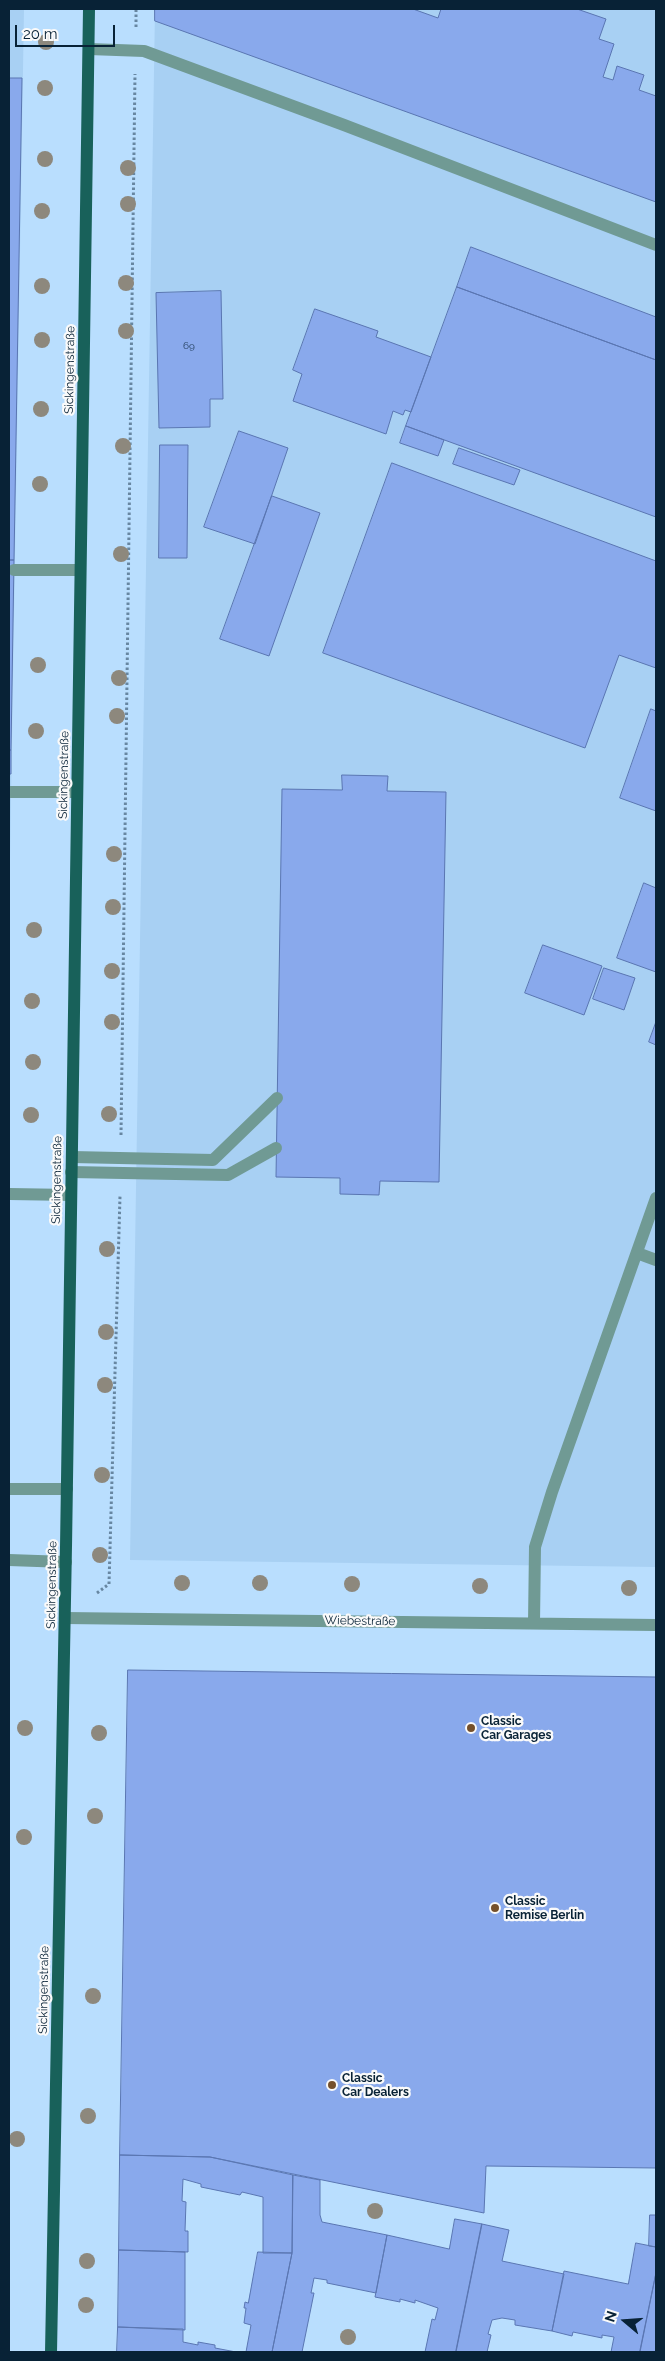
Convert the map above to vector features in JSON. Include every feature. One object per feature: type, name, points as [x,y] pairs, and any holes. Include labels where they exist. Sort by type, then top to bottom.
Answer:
[{"type":"main road","name":"Sickingenstraße","points":[[51,2352],[66,1562],[89,9]]},
{"type":"street","points":[[89,49],[144,52],[344,125],[656,245]]},
{"type":"street","points":[[14,570],[80,570]]},
{"type":"street","points":[[9,792],[77,792]]},
{"type":"street","points":[[72,1157],[213,1160],[277,1098]]},
{"type":"street","points":[[71,1172],[228,1175],[276,1148]]},
{"type":"street","points":[[9,1194],[71,1196]]},
{"type":"street","points":[[534,1623],[535,1547],[552,1492],[656,1198]]},
{"type":"street","points":[[637,1253],[656,1260]]},
{"type":"street","points":[[9,1489],[67,1489]]},
{"type":"street","points":[[9,1560],[66,1562]]},
{"type":"street","name":"Wiebestraße","points":[[65,1618],[656,1625]]},
{"type":"path","points":[[121,1158],[136,9]]},
{"type":"path","points":[[95,1594],[109,1584],[121,1173]]},
{"type":"shaded area","points":[[9,9],[24,9],[9,920]]},
{"type":"shaded area","points":[[155,9],[656,9],[656,1567],[130,1560]]},
{"type":"building","points":[[155,9],[413,9],[438,18],[441,9],[577,9],[606,19],[599,39],[614,44],[603,77],[613,80],[617,66],[644,75],[639,90],[656,96],[656,202],[155,21]]},
{"type":"building","points":[[9,78],[22,78],[14,560],[9,560]]},
{"type":"building","points":[[471,247],[656,317],[656,360],[457,287]]},
{"type":"building","points":[[457,287],[656,360],[656,517],[406,426]]},
{"type":"building","points":[[221,291],[223,399],[210,399],[210,427],[159,428],[156,293]]},
{"type":"building","points":[[315,309],[378,331],[376,337],[431,357],[411,412],[405,410],[403,415],[393,411],[386,434],[293,401],[302,374],[293,370]]},
{"type":"building","points":[[406,426],[444,440],[438,456],[400,443]]},
{"type":"building","points":[[239,431],[288,448],[255,544],[204,527]]},
{"type":"building","points":[[160,445],[188,445],[187,558],[159,558]]},
{"type":"building","points":[[459,448],[520,470],[514,485],[453,464]]},
{"type":"building","points":[[392,463],[656,561],[656,668],[619,655],[585,748],[323,653]]},
{"type":"building","points":[[272,496],[320,513],[269,656],[220,639]]},
{"type":"building","points":[[9,560],[14,560],[11,750],[9,750]]},
{"type":"building","points":[[651,709],[656,711],[656,811],[620,798]]},
{"type":"building","points":[[9,750],[11,750],[11,774],[9,774]]},
{"type":"building","points":[[342,775],[388,776],[387,791],[446,792],[439,1182],[380,1181],[379,1195],[340,1194],[340,1178],[276,1177],[282,789],[342,790]]},
{"type":"building","points":[[644,883],[656,888],[656,972],[617,958]]},
{"type":"building","points":[[543,945],[602,966],[584,1015],[525,993]]},
{"type":"building","points":[[604,968],[635,978],[624,1010],[593,999]]},
{"type":"building","points":[[656,1022],[656,1045],[649,1042]]},
{"type":"building","points":[[128,1670],[656,1677],[656,2168],[486,2166],[484,2213],[210,2157],[120,2155]]},
{"type":"building","points":[[120,2155],[210,2157],[293,2175],[292,2253],[263,2253],[263,2197],[242,2192],[240,2195],[201,2187],[201,2184],[183,2179],[182,2201],[186,2202],[185,2231],[188,2231],[188,2252],[119,2250]]},
{"type":"building","points":[[293,2175],[320,2180],[320,2215],[322,2222],[387,2235],[376,2293],[327,2283],[327,2280],[314,2278],[311,2293],[314,2293],[302,2352],[272,2352],[292,2253]]},
{"type":"building","points":[[650,2215],[656,2215],[656,2247],[649,2246]]},
{"type":"building","points":[[455,2219],[482,2224],[456,2352],[425,2352],[432,2319],[435,2320],[438,2308],[415,2300],[415,2303],[400,2299],[400,2302],[375,2297],[387,2235],[449,2249]]},
{"type":"building","points":[[482,2224],[509,2230],[502,2261],[564,2274],[552,2331],[515,2325],[515,2320],[502,2318],[492,2320],[488,2334],[491,2335],[487,2352],[456,2352]]},
{"type":"building","points":[[636,2243],[656,2247],[656,2273],[640,2352],[611,2352],[614,2337],[602,2335],[602,2338],[573,2332],[572,2336],[552,2331],[564,2271],[628,2284]]},
{"type":"building","points":[[119,2250],[185,2252],[185,2330],[118,2327]]},
{"type":"building","points":[[258,2252],[292,2253],[272,2352],[246,2352],[251,2325],[244,2323],[246,2308],[244,2308],[245,2302],[248,2303]]},
{"type":"building","points":[[656,2273],[656,2352],[640,2352]]},
{"type":"building","points":[[118,2327],[183,2329],[183,2342],[198,2345],[198,2342],[215,2345],[215,2348],[236,2352],[117,2352]]},
{"type":"place","name":"Classic Car Garages","points":[[471,1728]]},
{"type":"place","name":"Classic Remise Berlin","points":[[495,1908]]},
{"type":"place","name":"Classic Car Dealers","points":[[332,2085]]}]
